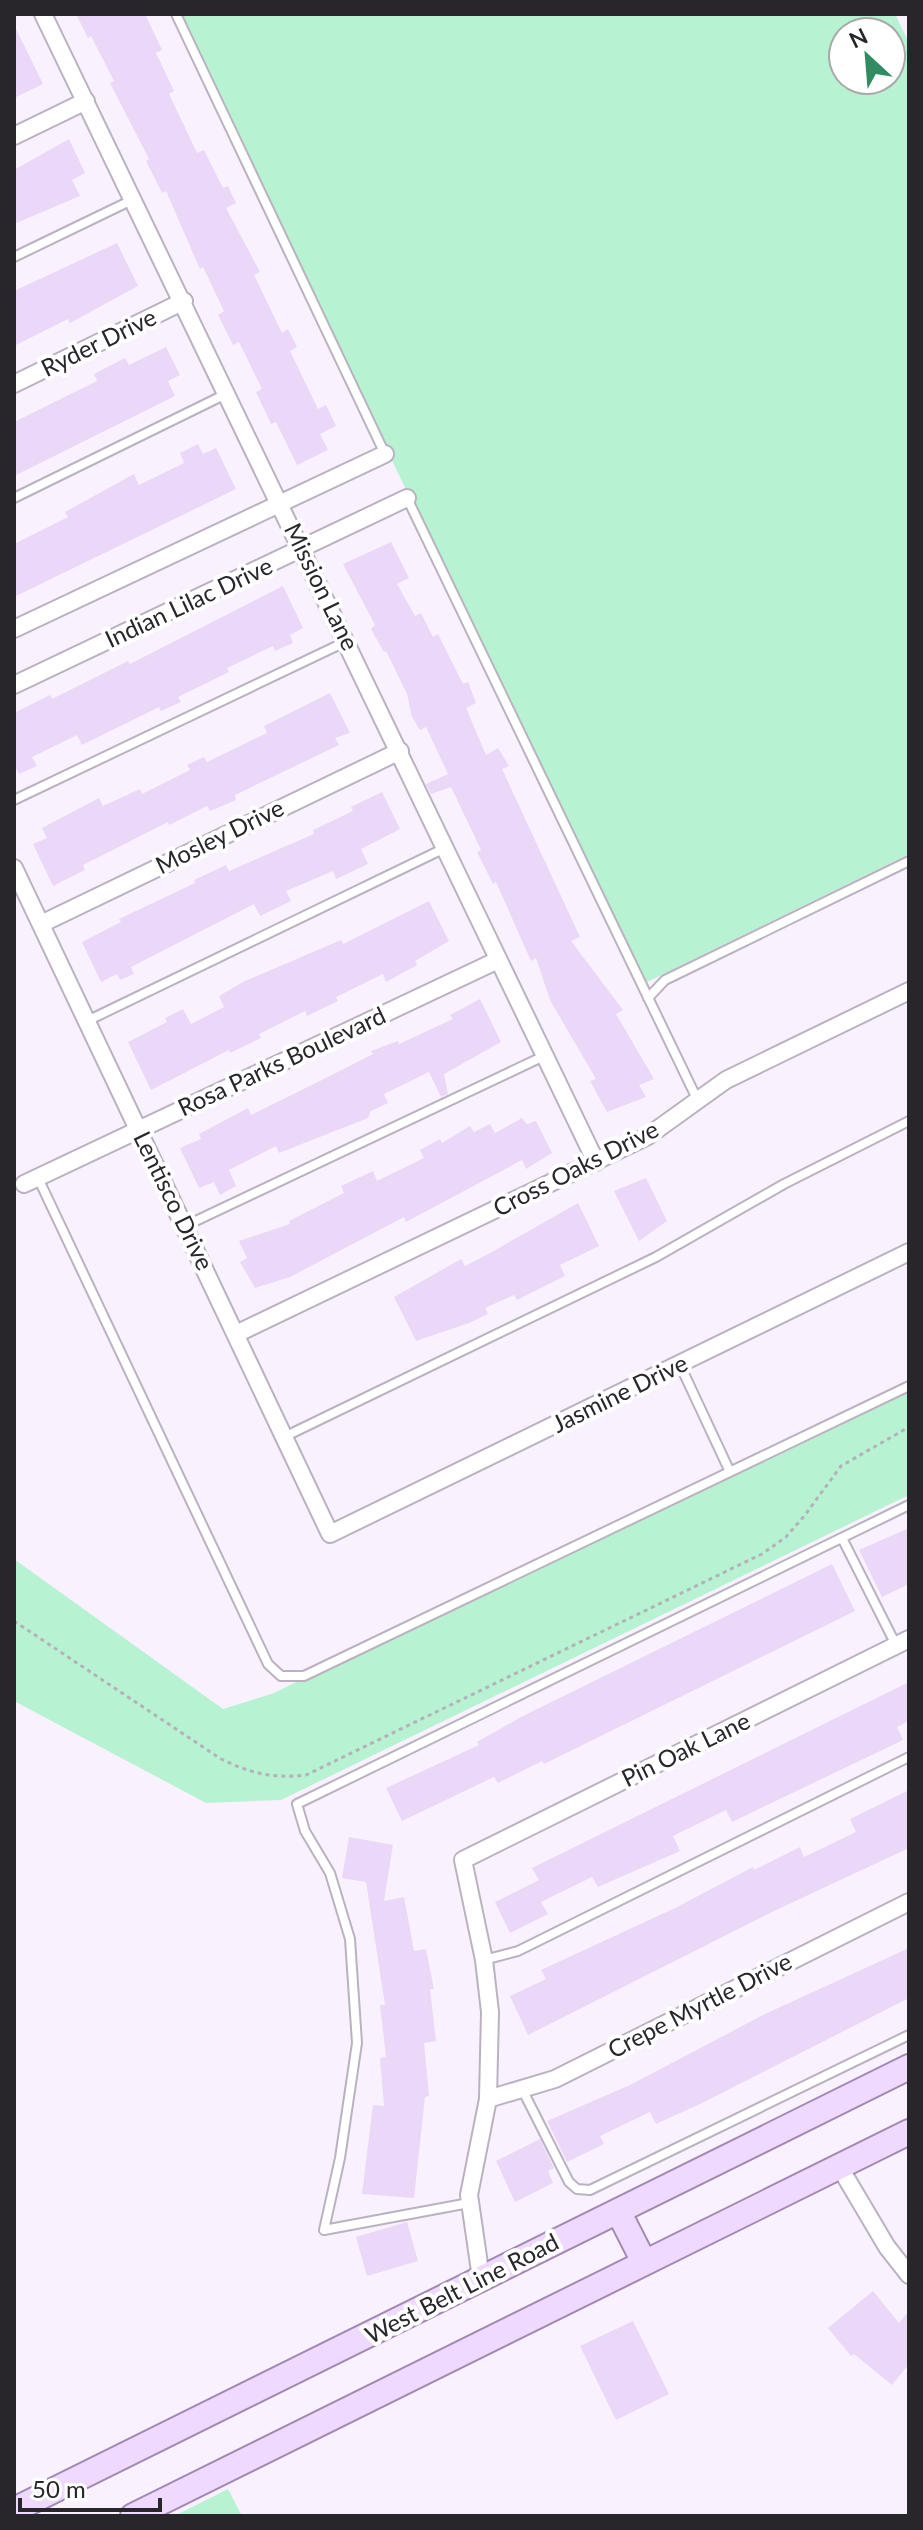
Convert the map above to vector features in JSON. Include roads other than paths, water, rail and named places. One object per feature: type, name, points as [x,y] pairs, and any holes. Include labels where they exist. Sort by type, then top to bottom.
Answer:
[{"type":"main road","name":"West Belt Line Road","points":[[14,2510],[909,2067]]},
{"type":"main road","points":[[133,2516],[165,2509],[644,2262],[909,2132]]},
{"type":"main road","points":[[618,2211],[644,2262]]},
{"type":"street","name":"Mission Lane","points":[[43,14],[184,301],[596,1162]]},
{"type":"street","points":[[14,136],[86,101]]},
{"type":"street","name":"Ryder Drive","points":[[14,384],[184,301]]},
{"type":"street","points":[[14,629],[385,454]]},
{"type":"street","name":"Indian Lilac Drive","points":[[14,685],[407,498]]},
{"type":"street","name":"Mosley Drive","points":[[41,924],[400,751]]},
{"type":"street","name":"Lentisco Drive","points":[[14,868],[330,1534]]},
{"type":"street","name":"Rosa Parks Boulevard","points":[[31,1180],[498,960]]},
{"type":"street","name":"Cross Oaks Drive","points":[[236,1334],[648,1136],[726,1080],[909,991]]},
{"type":"street","name":"Jasmine Drive","points":[[330,1534],[909,1252]]},
{"type":"street","name":"Pin Oak Lane","points":[[484,1960],[463,1860],[903,1642]]},
{"type":"street","name":"Crepe Myrtle Drive","points":[[488,2099],[555,2079],[909,1902]]},
{"type":"street","points":[[481,2278],[469,2203],[488,2099],[490,2012],[484,1960]]},
{"type":"street","points":[[839,2166],[887,2247],[909,2275]]},
{"type":"lane","points":[[176,14],[385,454]]},
{"type":"lane","points":[[14,257],[134,199]]},
{"type":"lane","points":[[14,498],[228,393]]},
{"type":"lane","points":[[407,498],[698,1101]]},
{"type":"lane","points":[[14,800],[347,641]]},
{"type":"lane","points":[[87,1021],[445,848]]},
{"type":"lane","points":[[648,998],[665,980],[909,861]]},
{"type":"lane","points":[[185,1226],[544,1056]]},
{"type":"lane","points":[[284,1437],[656,1257],[784,1184],[909,1121]]},
{"type":"lane","points":[[31,1180],[268,1664],[281,1676],[304,1676],[909,1386]]},
{"type":"lane","points":[[680,1365],[730,1472]]},
{"type":"lane","points":[[469,2203],[324,2230],[340,2158],[357,2043],[350,1939],[330,1873],[305,1831],[297,1804],[909,1505]]},
{"type":"lane","points":[[842,1538],[903,1642]]},
{"type":"lane","points":[[484,1960],[518,1951],[909,1757]]},
{"type":"lane","points":[[523,2091],[569,2182],[577,2189],[590,2190],[909,2035]]}]
